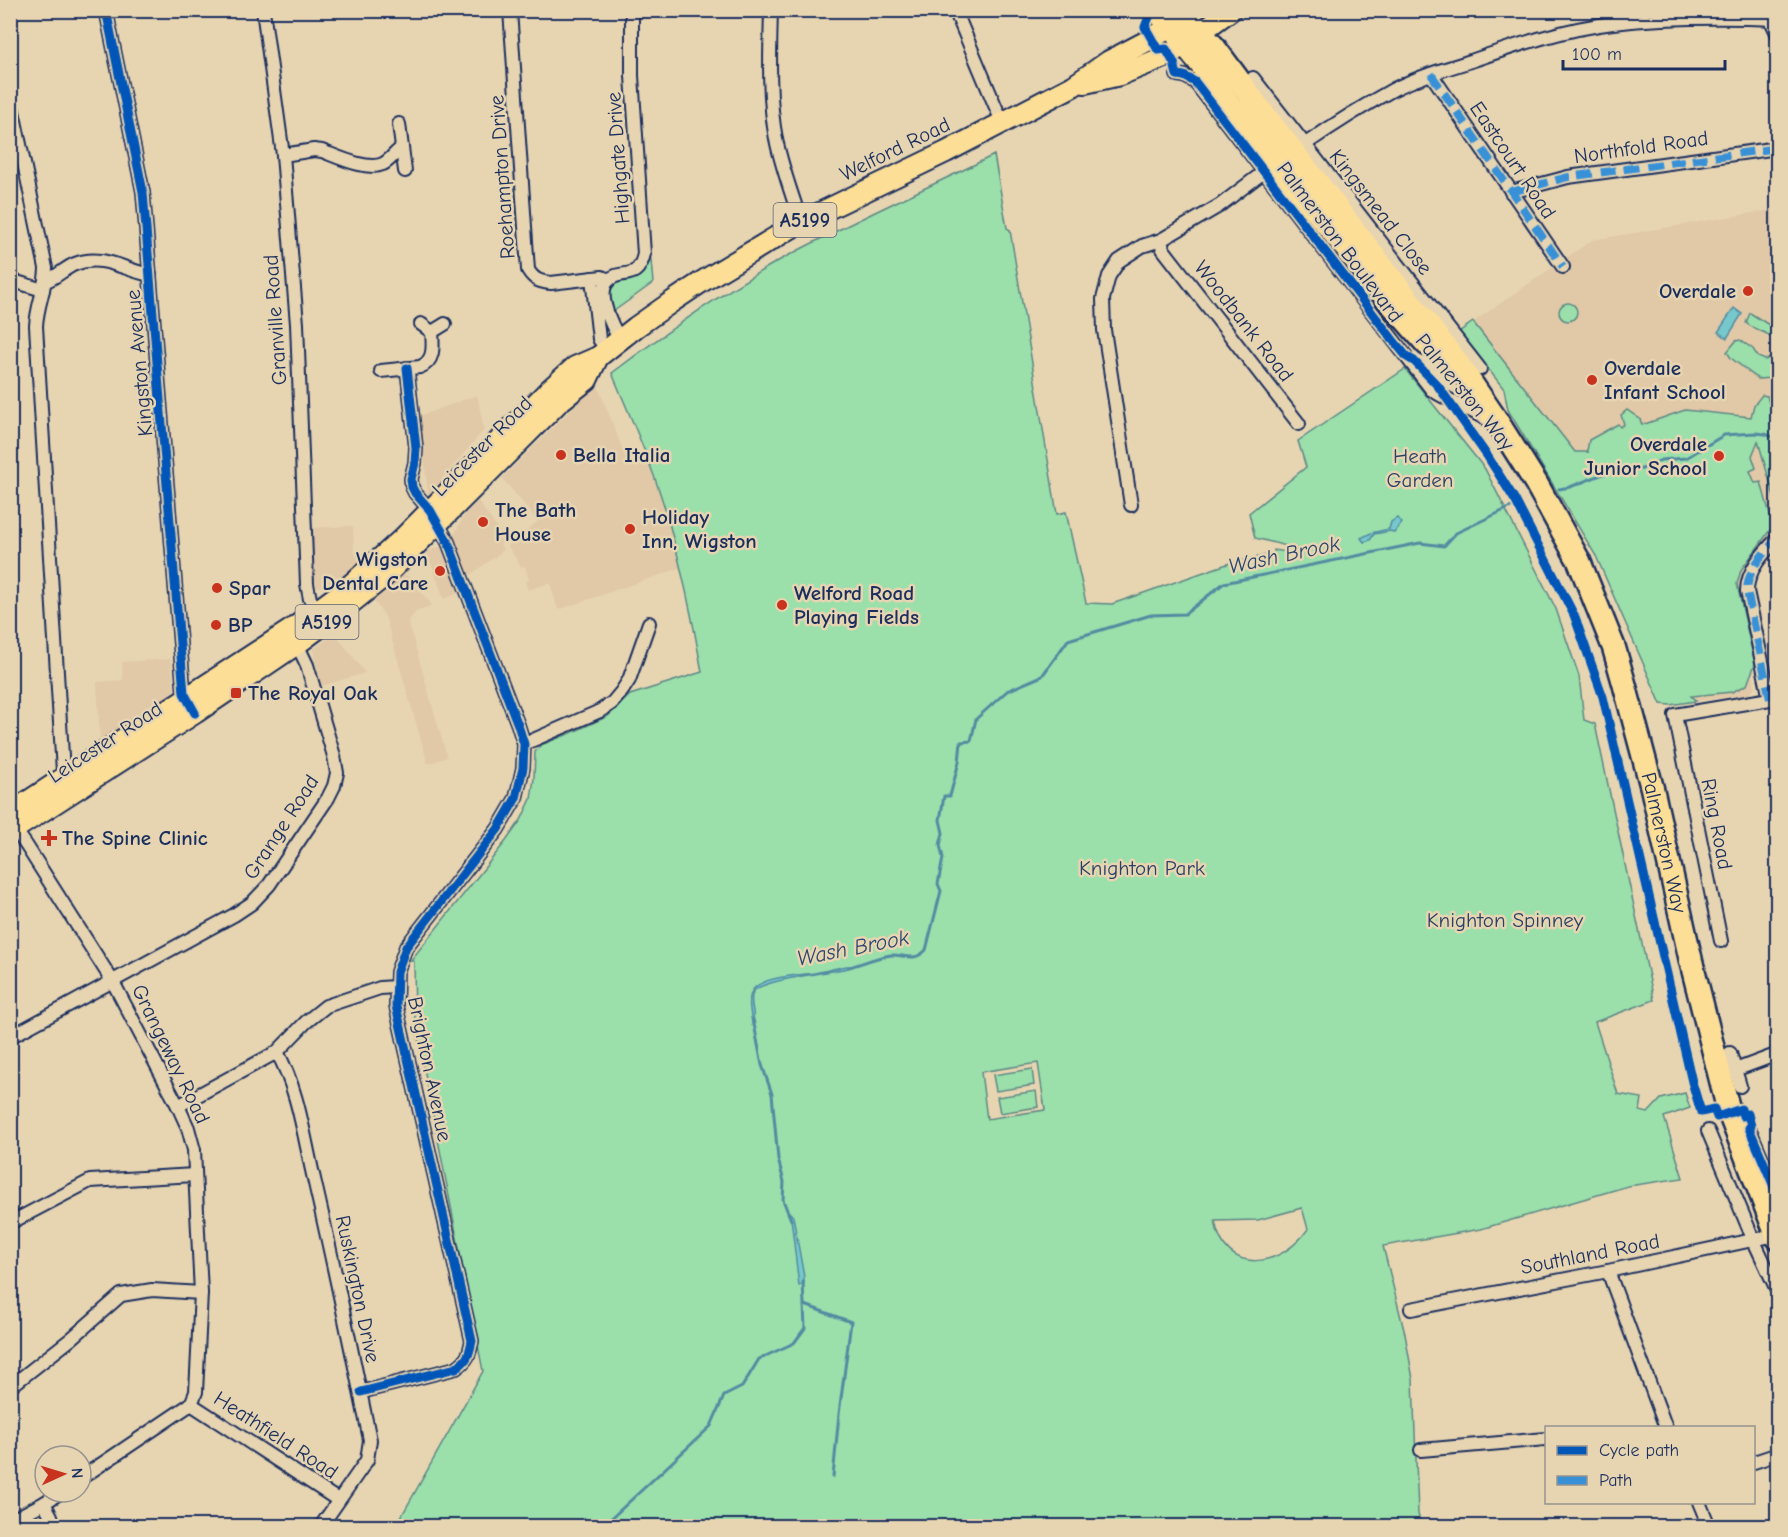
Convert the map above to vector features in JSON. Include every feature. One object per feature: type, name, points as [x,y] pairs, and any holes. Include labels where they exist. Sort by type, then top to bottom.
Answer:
[{"type":"highway","name":"Palmerston Way","points":[[1183,22],[1214,47],[1443,344],[1495,418],[1543,494],[1579,561],[1614,648],[1652,788],[1691,961],[1729,1112],[1777,1237]]},
{"type":"highway","name":"Palmerston Way","points":[[1183,22],[1230,105],[1270,167],[1520,460]]},
{"type":"highway","points":[[1260,109],[1281,151],[1281,157],[1270,167]]},
{"type":"main road","name":"Welford Road","points":[[608,349],[703,281],[801,222],[946,152],[1072,86],[1109,61],[1183,22],[1231,10]]},
{"type":"main road","name":"Leicester Road","points":[[12,824],[386,574],[434,517],[586,380],[608,349]]},
{"type":"main road","name":"Leicester Road","points":[[190,706],[297,644],[322,617]]},
{"type":"street","name":"Kingston Avenue","points":[[106,10],[143,192],[183,681],[190,706]]},
{"type":"street","name":"Roehampton Drive","points":[[510,10],[528,270],[536,280],[543,283],[600,279]]},
{"type":"street","name":"Highgate Drive","points":[[600,279],[633,273],[642,262],[644,254],[632,76],[632,10]]},
{"type":"street","points":[[771,10],[772,106],[776,137],[784,172],[801,222]]},
{"type":"street","points":[[955,10],[1002,122]]},
{"type":"street","points":[[1607,10],[1612,23]]},
{"type":"street","name":"Granville Road","points":[[267,11],[283,155],[297,324],[307,584],[310,599],[322,617]]},
{"type":"street","points":[[1304,145],[1395,88],[1511,47],[1562,33],[1612,23],[1771,16],[1778,34]]},
{"type":"street","name":"Eastcourt Road","points":[[1431,74],[1563,267]]},
{"type":"street","name":"Palmerston Boulevard","points":[[1177,75],[1195,82],[1270,167]]},
{"type":"street","name":"Kingsmead Close","points":[[1253,78],[1480,369]]},
{"type":"street","points":[[10,98],[43,253],[45,286],[37,312],[36,326],[63,772],[70,784]]},
{"type":"street","points":[[399,124],[405,171]]},
{"type":"street","points":[[283,155],[314,150],[370,167],[387,162],[402,148]]},
{"type":"street","name":"Northfold Road","points":[[1511,192],[1568,177],[1778,148]]},
{"type":"street","points":[[1131,505],[1104,330],[1103,299],[1109,276],[1119,261],[1142,246],[1161,240],[1219,206],[1270,167]]},
{"type":"street","name":"Woodbank Road","points":[[1161,240],[1163,249],[1299,424]]},
{"type":"street","points":[[10,280],[45,286],[74,264],[91,260],[109,262],[150,275]]},
{"type":"street","points":[[600,279],[612,328],[608,349]]},
{"type":"street","points":[[600,279],[599,339],[608,349]]},
{"type":"street","points":[[421,324],[432,332]]},
{"type":"street","points":[[432,332],[445,324]]},
{"type":"street","points":[[381,370],[420,367],[429,361],[433,348],[432,332]]},
{"type":"street","name":"Brighton Avenue","points":[[361,1392],[456,1368],[464,1363],[469,1354],[472,1341],[396,1005],[395,987],[397,972],[406,947],[498,829],[516,798],[523,768],[524,744],[456,561],[434,517],[412,487],[411,479],[416,448],[408,368]]},
{"type":"street","points":[[1774,699],[1747,591],[1747,582],[1749,575],[1765,552],[1778,538]]},
{"type":"street","points":[[524,744],[600,711],[612,703],[629,680],[649,623]]},
{"type":"street","name":"Grange Road","points":[[10,1037],[234,915],[252,903],[269,885],[328,798],[337,773],[307,665],[297,644]]},
{"type":"street","name":"Ring Road","points":[[1721,941],[1675,715],[1774,699]]},
{"type":"street","name":"Grangeway Road","points":[[12,824],[113,982],[188,1128],[194,1150],[201,1293],[196,1392],[191,1404]]},
{"type":"street","points":[[178,1106],[277,1052],[306,1022],[326,1006],[380,988],[395,987]]},
{"type":"street","name":"Ruskington Drive","points":[[277,1052],[286,1068],[294,1094],[326,1230],[370,1440],[367,1460],[321,1527]]},
{"type":"street","points":[[1730,1053],[1740,1086]]},
{"type":"street","points":[[1735,1070],[1778,1054]]},
{"type":"street","points":[[1749,1128],[1778,1196]]},
{"type":"street","points":[[1708,1131],[1778,1292]]},
{"type":"street","points":[[10,1223],[90,1181],[195,1175]]},
{"type":"street","name":"Southland Road","points":[[1411,1309],[1777,1237]]},
{"type":"street","points":[[1608,1271],[1665,1426]]},
{"type":"street","points":[[13,1381],[71,1340],[121,1295],[153,1290],[201,1293]]},
{"type":"street","points":[[93,1470],[191,1404]]},
{"type":"street","name":"Heathfield Road","points":[[191,1404],[338,1500]]},
{"type":"street","points":[[1421,1450],[1545,1439]]},
{"type":"street","points":[[1755,1462],[1778,1454]]},
{"type":"street","points":[[10,1521],[42,1504]]},
{"type":"street","points":[[45,1504],[54,1527]]},
{"type":"street","points":[[1699,1504],[1709,1527]]},
{"type":"shaded area","name":"Overdale Junior School","points":[[1777,209],[1777,416],[1759,440],[1777,507],[1777,532],[1743,579],[1755,686],[1750,694],[1670,705],[1587,526],[1511,400],[1459,332],[1592,240]]},
{"type":"shaded area","points":[[597,384],[628,463],[645,454],[668,518],[680,568],[558,610],[550,583],[528,590],[525,582],[529,580],[525,566],[521,567],[508,546],[538,521],[502,478]]},
{"type":"shaded area","points":[[477,395],[484,430],[428,495],[420,416]]},
{"type":"shaded area","points":[[478,501],[505,540],[500,545],[504,550],[469,576],[454,535],[465,514]]},
{"type":"shaded area","points":[[353,526],[354,552],[360,561],[329,588],[312,586],[310,528]]},
{"type":"shaded area","points":[[441,546],[459,593],[444,599],[427,552]]},
{"type":"shaded area","points":[[405,574],[432,605],[416,612],[408,621],[447,757],[428,764],[385,616],[374,601]]},
{"type":"shaded area","points":[[335,633],[365,673],[322,686],[314,658],[314,649]]},
{"type":"shaded area","points":[[171,659],[174,690],[170,696],[100,741],[97,682],[123,680],[122,662]]},
{"type":"green space","points":[[994,155],[1007,228],[1010,230],[1057,514],[1066,512],[1086,603],[1112,604],[1230,563],[1274,554],[1274,550],[1301,554],[1302,550],[1255,538],[1249,513],[1306,467],[1298,441],[1405,369],[1485,469],[1556,609],[1579,676],[1584,720],[1595,724],[1654,1000],[1595,1022],[1618,1094],[1642,1098],[1640,1111],[1648,1113],[1661,1099],[1685,1093],[1690,1108],[1664,1117],[1683,1178],[1628,1186],[1481,1229],[1383,1246],[1405,1334],[1413,1379],[1418,1514],[1421,1524],[1449,1526],[396,1526],[483,1371],[415,1022],[414,962],[411,960],[521,820],[531,799],[535,752],[541,745],[608,716],[630,695],[702,672],[683,576],[662,500],[612,373],[694,313],[780,260]],"holes":[[[1038,1063],[1045,1110],[987,1119],[981,1072]],[[1302,1208],[1308,1229],[1297,1242],[1284,1252],[1256,1261],[1242,1259],[1230,1252],[1221,1239],[1215,1221],[1258,1220]]]},
{"type":"green space","points":[[651,260],[653,283],[614,311],[610,298],[613,286],[620,281],[637,277]]},
{"type":"green space","points":[[1564,303],[1572,303],[1577,308],[1575,319],[1564,321],[1559,316],[1559,308]]},
{"type":"green space","points":[[1750,313],[1777,330],[1777,348],[1773,338],[1746,323]]},
{"type":"green space","points":[[1473,322],[1575,452],[1589,452],[1587,451],[1589,440],[1618,424],[1620,427],[1624,424],[1621,415],[1627,410],[1640,419],[1642,425],[1685,410],[1751,417],[1754,405],[1762,395],[1767,396],[1769,403],[1777,399],[1777,507],[1758,441],[1752,456],[1756,468],[1750,471],[1755,483],[1761,482],[1773,526],[1741,570],[1737,584],[1755,664],[1747,685],[1732,692],[1691,696],[1696,701],[1661,704],[1596,556],[1508,410],[1504,389],[1459,332]]},
{"type":"green space","points":[[1740,340],[1753,349],[1758,357],[1765,360],[1773,357],[1777,349],[1777,372],[1772,378],[1758,379],[1731,358],[1727,352],[1736,341]]},
{"type":"green space","points":[[1032,1069],[1034,1085],[996,1091],[993,1075]]},
{"type":"green space","points":[[1036,1091],[1038,1107],[1000,1113],[997,1097]]},
{"type":"water","points":[[1734,308],[1742,314],[1727,338],[1718,332]]},
{"type":"water","points":[[1397,518],[1402,523],[1394,533],[1391,531],[1374,534],[1370,540],[1364,542],[1361,538],[1389,529],[1391,522]]},
{"type":"water","points":[[852,966],[782,980],[758,988],[753,992],[751,1000],[754,1016],[752,1024],[750,999],[752,991],[756,986],[780,978]]},
{"type":"water","points":[[787,1210],[793,1216],[804,1277],[804,1284],[799,1286],[791,1218]]},
{"type":"waterway","name":"Wash Brook","points":[[1559,489],[1603,474],[1642,469],[1661,460],[1686,458],[1724,435],[1755,433],[1778,439]]},
{"type":"waterway","name":"Wash Brook","points":[[849,967],[891,955],[913,957],[926,950],[941,891],[938,884],[943,858],[940,845],[943,833],[940,820],[944,796],[950,796],[959,762],[961,742],[971,741],[976,719],[1007,691],[1042,676],[1068,640],[1151,615],[1185,614],[1224,583],[1420,543],[1444,546],[1456,533],[1511,507]]},
{"type":"waterway","name":"Wash Brook","points":[[753,1019],[762,1065],[772,1094],[778,1159],[784,1182],[783,1200],[791,1220]]},
{"type":"waterway","name":"Wash Brook","points":[[603,1526],[711,1426],[724,1396],[742,1387],[759,1359],[794,1343],[805,1328],[803,1282]]},
{"type":"waterway","points":[[805,1305],[851,1322],[833,1477]]},
{"type":"marked path","points":[[1431,74],[1563,267]]},
{"type":"marked path","points":[[1511,192],[1568,177],[1778,148]]},
{"type":"marked path","points":[[1770,699],[1747,591],[1753,569],[1778,538]]},
{"type":"cycle path","points":[[106,10],[143,192],[184,693],[195,713]]},
{"type":"cycle path","points":[[1145,10],[1149,17],[1145,27],[1158,50],[1166,49],[1174,63],[1177,75],[1195,82],[1393,340],[1407,357],[1414,361],[1438,386],[1515,500],[1574,615],[1603,697],[1692,1082],[1701,1112],[1714,1109],[1717,1117],[1741,1109],[1743,1116],[1748,1114],[1751,1126],[1749,1128],[1778,1196]]},
{"type":"cycle path","points":[[361,1392],[456,1368],[466,1360],[470,1350],[472,1341],[396,1006],[397,972],[406,947],[498,829],[516,798],[523,768],[524,744],[518,725],[448,542],[430,510],[412,487],[411,479],[416,448],[407,368]]},
{"type":"place","name":"Overdale","points":[[1748,291]]},
{"type":"place","name":"Overdale Infant School","points":[[1592,380]]},
{"type":"place","name":"Bella Italia","points":[[561,455]]},
{"type":"place","name":"Overdale Junior School","points":[[1719,456]]},
{"type":"place","name":"The Bath House","points":[[483,522]]},
{"type":"place","name":"Holiday Inn, Wigston","points":[[630,529]]},
{"type":"place","name":"Wigston Dental Care","points":[[440,571]]},
{"type":"place","name":"Spar","points":[[217,588]]},
{"type":"place","name":"Welford Road Playing Fields","points":[[782,605]]},
{"type":"place","name":"BP","points":[[216,625]]},
{"type":"place","name":"The Royal Oak","points":[[236,693]]},
{"type":"place","name":"The Spine Clinic","points":[[49,838]]},
{"type":"park label","name":"Heath Garden","points":[[1420,468]]},
{"type":"park label","name":"Knighton Park","points":[[1142,868]]},
{"type":"park label","name":"Knighton Spinney","points":[[1505,920]]}]
